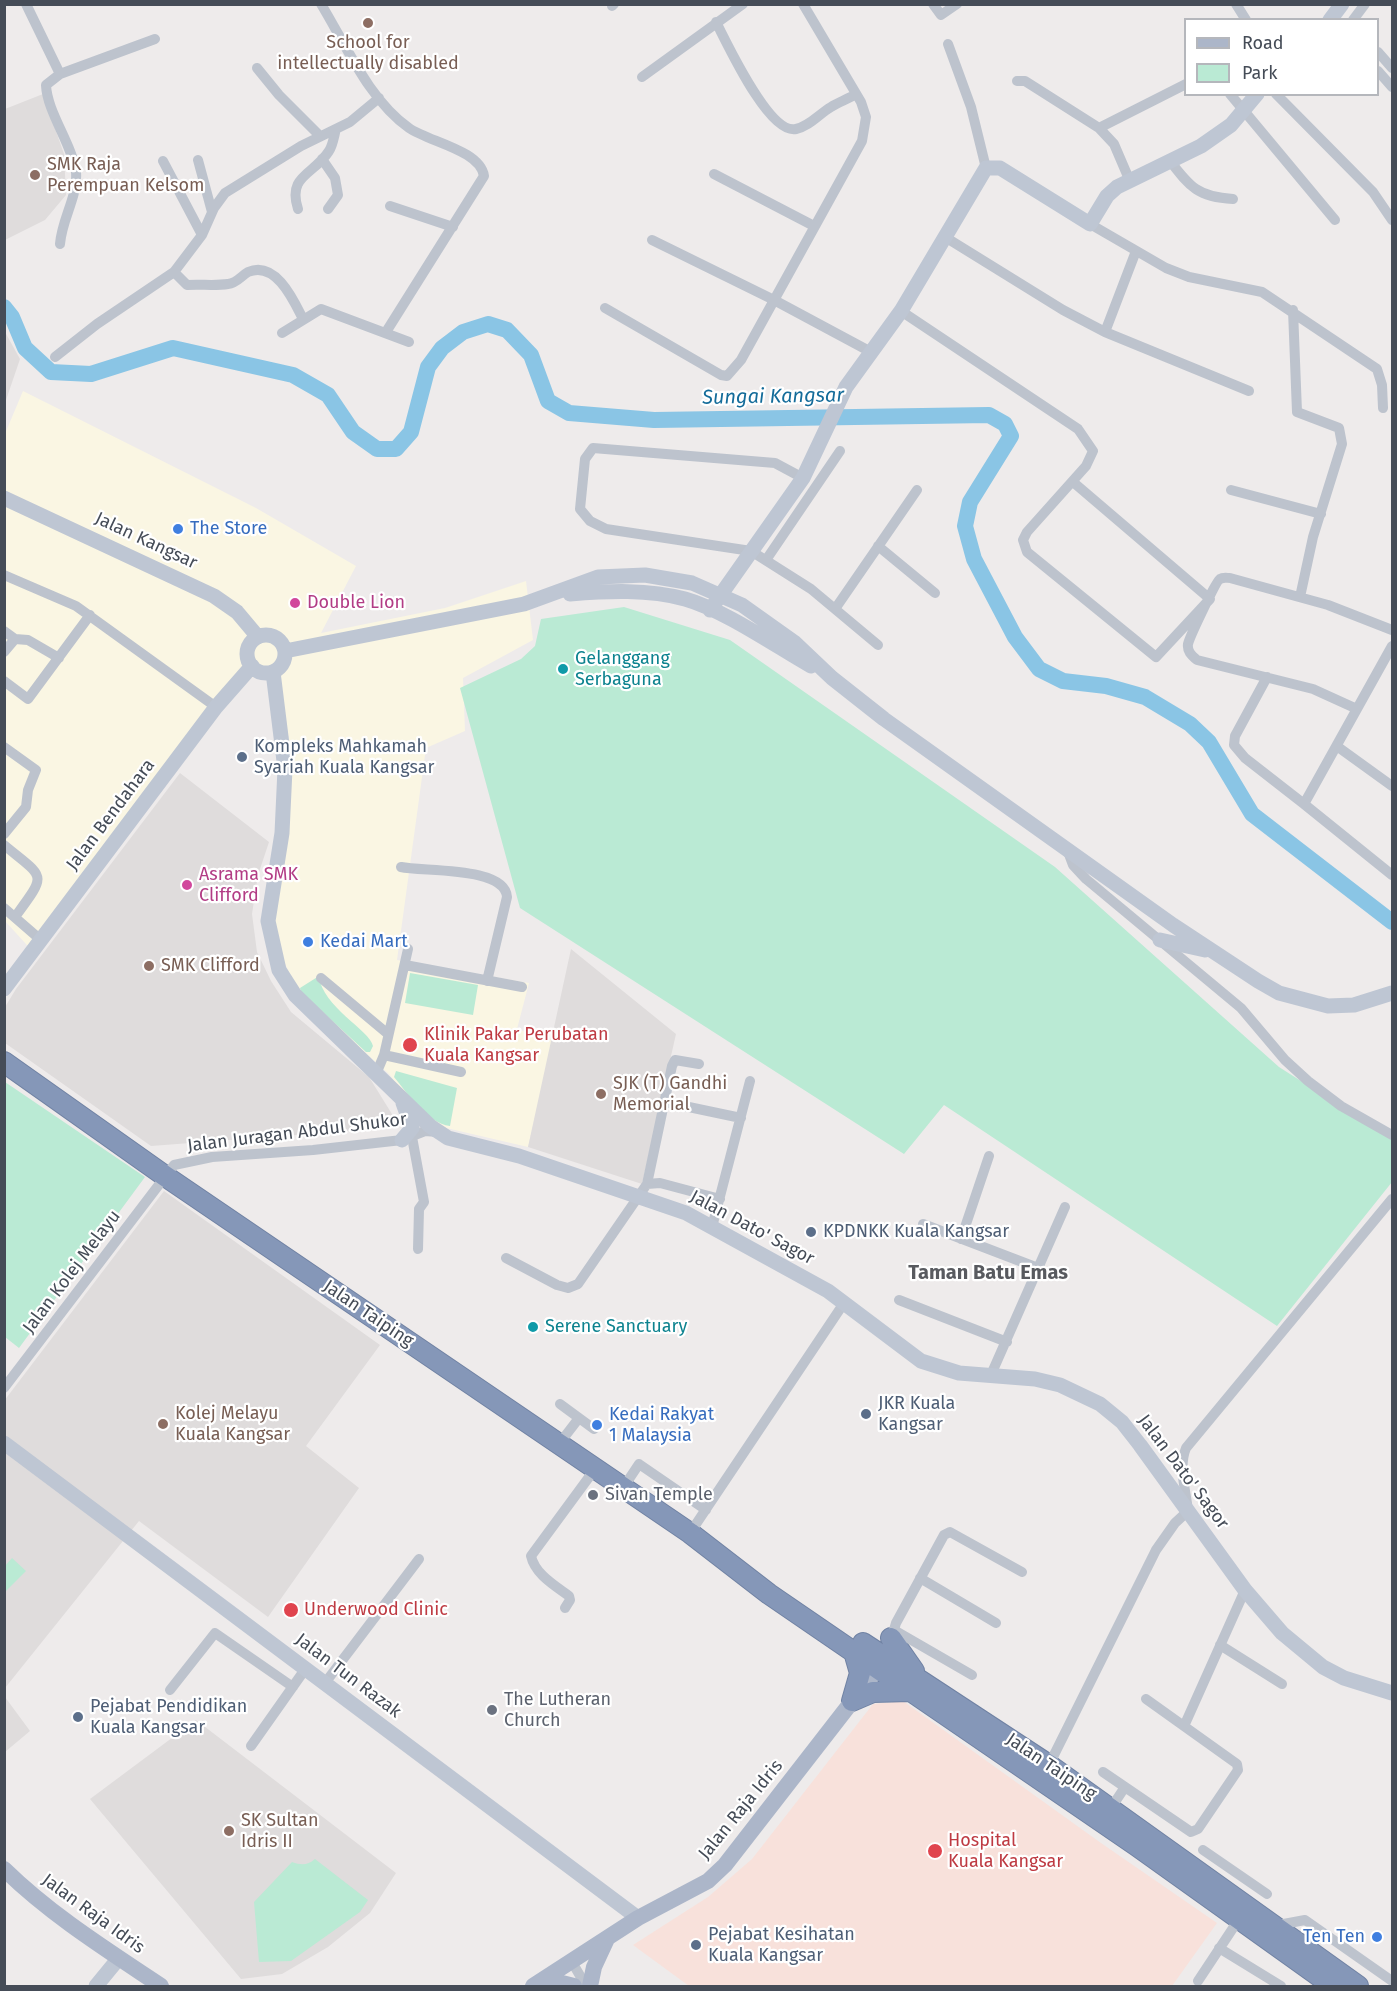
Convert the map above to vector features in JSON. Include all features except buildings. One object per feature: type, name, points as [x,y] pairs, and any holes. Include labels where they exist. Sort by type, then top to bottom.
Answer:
[{"type":"highway","name":"Jalan Taiping","points":[[4,1062],[165,1176],[690,1533],[769,1594],[854,1652],[881,1663]]},
{"type":"highway","name":"Jalan Taiping","points":[[733,1564],[775,1584],[881,1663],[1333,1986]]},
{"type":"highway","points":[[852,1701],[873,1692],[917,1687],[893,1634]]},
{"type":"highway","points":[[852,1701],[860,1673],[854,1652]]},
{"type":"highway","name":"Jalan Taiping","points":[[917,1687],[1049,1765],[1358,1986]]},
{"type":"highway","points":[[1111,1808],[1114,1820],[1137,1846]]},
{"type":"main road","points":[[1332,18],[1342,4]]},
{"type":"main road","points":[[710,610],[802,478],[821,443],[846,387],[901,311],[986,168],[1000,168],[1090,224],[1107,196],[1129,179],[1201,146],[1231,125],[1255,96]]},
{"type":"main road","name":"Jalan Kangsar","points":[[4,498],[214,596],[237,612],[258,637]]},
{"type":"main road","points":[[285,651],[524,604],[598,577],[645,575],[692,583],[741,605],[794,642],[832,678],[884,719],[1213,952],[1278,993],[1328,1006],[1354,1005],[1392,993]]},
{"type":"main road","points":[[552,595],[642,592],[686,599],[832,678]]},
{"type":"main road","points":[[258,637],[275,638],[285,651],[283,664],[273,672],[261,672],[252,666],[248,650],[258,637]]},
{"type":"main road","name":"Jalan Bendahara","points":[[4,989],[216,707],[252,666]]},
{"type":"main road","name":"Jalan Dato' Sagor","points":[[273,672],[285,769],[282,833],[269,904],[270,939],[279,970],[296,994],[402,1100],[423,1133],[519,1156],[686,1213],[828,1291],[921,1360],[958,1373],[1035,1379],[1060,1385],[1100,1404],[1134,1437],[1245,1590],[1282,1633],[1323,1667],[1344,1678],[1392,1693]]},
{"type":"main road","points":[[1160,940],[1213,952]]},
{"type":"main road","points":[[402,1100],[412,1128],[423,1133]]},
{"type":"main road","name":"Jalan Tun Razak","points":[[4,1443],[638,1918]]},
{"type":"main road","name":"Jalan Raja Idris","points":[[533,1986],[638,1918],[708,1881],[725,1865],[881,1663]]},
{"type":"main road","name":"Jalan Raja Idris","points":[[4,1869],[44,1904],[161,1986]]},
{"type":"main road","points":[[588,1986],[608,1938]]},
{"type":"main road","points":[[96,1986],[118,1958]]},
{"type":"main road","points":[[533,1986],[558,1982],[574,1986]]},
{"type":"street","points":[[26,4],[60,74]]},
{"type":"street","points":[[321,4],[379,98],[409,128],[473,158],[482,167],[483,176],[386,332]]},
{"type":"street","points":[[642,77],[743,4]]},
{"type":"street","points":[[605,308],[721,375],[727,376],[741,360],[862,141],[866,117],[856,94],[802,4]]},
{"type":"street","points":[[933,4],[941,15],[957,4]]},
{"type":"street","points":[[1236,4],[1245,18]]},
{"type":"street","points":[[1354,18],[1365,4]]},
{"type":"street","points":[[716,22],[762,104],[779,124],[793,130],[805,126],[830,107],[856,94]]},
{"type":"street","points":[[60,244],[62,225],[76,188],[75,170],[46,88],[48,82],[60,74],[155,39]]},
{"type":"street","points":[[948,44],[970,107],[986,168]]},
{"type":"street","points":[[1379,54],[1392,68]]},
{"type":"street","points":[[257,68],[279,95],[321,136]]},
{"type":"street","points":[[1379,73],[1392,87]]},
{"type":"street","points":[[1017,81],[1025,81],[1099,128],[1114,144],[1129,179]]},
{"type":"street","points":[[1099,128],[1184,85]]},
{"type":"street","points":[[1231,96],[1335,220]]},
{"type":"street","points":[[1278,96],[1373,192],[1392,220]]},
{"type":"street","points":[[55,357],[97,324],[174,272],[202,235],[212,212],[225,193],[321,136],[350,122],[379,98]]},
{"type":"street","points":[[298,209],[295,198],[296,185],[322,159],[333,144],[336,129]]},
{"type":"street","points":[[322,159],[335,178],[338,195],[328,209]]},
{"type":"street","points":[[163,160],[202,235]]},
{"type":"street","points":[[198,160],[212,212]]},
{"type":"street","points":[[1170,161],[1188,185],[1202,194],[1233,199]]},
{"type":"street","points":[[714,174],[813,226]]},
{"type":"street","points":[[390,206],[453,227]]},
{"type":"street","points":[[1090,224],[1136,251],[1189,277],[1262,292],[1293,310],[1377,369],[1382,385],[1383,408]]},
{"type":"street","points":[[945,237],[1063,310],[1106,332],[1249,391]]},
{"type":"street","points":[[652,240],[774,300],[871,352]]},
{"type":"street","points":[[1106,332],[1136,251]]},
{"type":"street","points":[[174,272],[187,285],[230,284],[247,273],[255,271],[270,274],[289,291],[303,319]]},
{"type":"street","points":[[282,333],[322,309],[410,342]]},
{"type":"street","points":[[1293,310],[1297,412],[1339,428],[1342,444],[1300,597]]},
{"type":"street","points":[[901,311],[1078,429],[1093,451],[1086,466],[1073,482],[1027,532],[1023,540],[1027,552],[1156,657],[1210,599]]},
{"type":"street","points":[[802,478],[775,463],[598,447],[587,454],[580,509],[590,521],[618,532],[751,551],[811,589],[878,645]]},
{"type":"street","points":[[766,560],[840,451]]},
{"type":"street","points":[[1073,482],[1210,599]]},
{"type":"street","points":[[835,609],[917,490]]},
{"type":"street","points":[[1231,490],[1321,514]]},
{"type":"street","points":[[878,546],[935,593]]},
{"type":"street","points":[[4,574],[76,606],[216,707]]},
{"type":"street","points":[[1357,709],[1313,689],[1197,660],[1190,653],[1188,645],[1190,638],[1210,599],[1214,585],[1220,579],[1230,578],[1300,597],[1392,630]]},
{"type":"street","points":[[4,681],[28,699],[90,615]]},
{"type":"street","points":[[4,631],[15,639],[28,640],[59,658]]},
{"type":"street","points":[[4,652],[15,639]]},
{"type":"street","points":[[1304,804],[1338,747],[1392,646]]},
{"type":"street","points":[[1267,677],[1235,736],[1234,745],[1245,758],[1392,875]]},
{"type":"street","points":[[4,747],[36,770],[28,790],[26,807],[4,834]]},
{"type":"street","points":[[1338,747],[1392,786]]},
{"type":"street","points":[[4,845],[35,868],[40,876],[39,884],[15,917]]},
{"type":"street","points":[[1066,848],[1080,873],[1114,904],[1241,1008],[1285,1060],[1308,1081],[1341,1106],[1392,1135]]},
{"type":"street","points":[[401,867],[467,874],[502,884],[507,897],[487,981]]},
{"type":"street","points":[[4,908],[42,941]]},
{"type":"street","points":[[375,1074],[384,1055],[408,949]]},
{"type":"street","points":[[405,966],[522,987]]},
{"type":"street","points":[[321,978],[388,1034]]},
{"type":"street","points":[[384,1055],[461,1072]]},
{"type":"street","points":[[506,1258],[557,1285],[567,1288],[578,1284],[636,1196],[647,1184],[675,1060],[699,1064]]},
{"type":"street","points":[[712,1227],[750,1081]]},
{"type":"street","points":[[665,1102],[741,1118]]},
{"type":"street","points":[[418,1249],[419,1209],[424,1203],[423,1133]]},
{"type":"street","name":"Jalan Juragan Abdul Shukor","points":[[165,1176],[174,1165],[195,1160],[423,1133]]},
{"type":"street","points":[[961,1239],[989,1156]]},
{"type":"street","name":"Jalan Kolej Melayu","points":[[4,1388],[165,1176]]},
{"type":"street","points":[[647,1184],[660,1183],[720,1199]]},
{"type":"street","points":[[1049,1765],[1156,1550],[1175,1523],[1188,1511],[1182,1470],[1182,1458],[1186,1448],[1392,1199]]},
{"type":"street","points":[[990,1377],[1065,1207]]},
{"type":"street","points":[[923,1224],[1038,1268]]},
{"type":"street","points":[[899,1300],[1007,1342]]},
{"type":"street","points":[[690,1533],[844,1303]]},
{"type":"street","points":[[560,1404],[594,1429]]},
{"type":"street","points":[[559,1444],[579,1418]]},
{"type":"street","points":[[623,1488],[639,1464],[706,1510]]},
{"type":"street","points":[[565,1608],[570,1600],[569,1596],[544,1577],[533,1565],[531,1556],[595,1469]]},
{"type":"street","points":[[881,1663],[920,1578],[940,1541],[950,1532],[1022,1572]]},
{"type":"street","points":[[325,1683],[419,1559]]},
{"type":"street","points":[[920,1578],[996,1623]]},
{"type":"street","points":[[1185,1724],[1245,1590]]},
{"type":"street","points":[[170,1690],[215,1633],[292,1687]]},
{"type":"street","points":[[893,1634],[972,1675]]},
{"type":"street","points":[[1220,1645],[1282,1684]]},
{"type":"street","points":[[251,1746],[306,1668]]},
{"type":"street","points":[[1103,1772],[1191,1832],[1198,1829],[1238,1770],[1237,1764],[1185,1724],[1146,1699]]},
{"type":"street","points":[[1111,1808],[1125,1788]]},
{"type":"street","points":[[1203,1850],[1267,1894]]},
{"type":"street","points":[[1208,1880],[1221,1862]]},
{"type":"street","points":[[1198,1981],[1239,1919]]},
{"type":"street","points":[[1273,1926],[1305,1920],[1392,1981]]},
{"type":"street","points":[[1219,1948],[1281,1986]]},
{"type":"street","points":[[572,1962],[588,1986]]},
{"type":"shaded area","name":"SMK Raja Perempuan Kelsom","points":[[43,94],[64,154],[66,195],[45,220],[5,240],[5,109]]},
{"type":"shaded area","points":[[5,332],[20,359],[5,403]]},
{"type":"shaded area","points":[[23,391],[256,508],[356,566],[321,633],[445,608],[526,581],[533,640],[463,678],[465,731],[426,748],[397,960],[529,983],[517,1029],[553,1041],[528,1147],[442,1127],[416,1108],[389,1074],[299,993],[278,949],[274,926],[291,752],[278,674],[247,678],[36,955],[5,921],[4,436]]},
{"type":"shaded area","name":"SMK Clifford","points":[[180,773],[269,842],[258,875],[252,914],[257,952],[271,981],[291,1012],[369,1077],[400,1127],[151,1146],[5,1043],[5,1007],[16,989]]},
{"type":"shaded area","name":"SJK (T) Gandhi Memorial","points":[[571,949],[676,1034],[642,1184],[528,1147]]},
{"type":"shaded area","name":"Kolej Melayu Kuala Kangsar","points":[[164,1191],[380,1345],[306,1446],[359,1488],[268,1617],[139,1521],[5,1688],[4,1401]]},
{"type":"shaded area","points":[[5,1697],[30,1731],[4,1752]]},
{"type":"shaded area","name":"Hospital Kuala Kangsar","points":[[903,1701],[1217,1923],[1172,1986],[689,1986],[633,1945],[708,1897],[752,1859],[873,1704]]},
{"type":"shaded area","name":"SK Sultan Idris II","points":[[196,1720],[396,1873],[370,1913],[328,1947],[282,1974],[241,1979],[90,1799]]},
{"type":"green space","points":[[624,607],[730,640],[1055,867],[1279,1067],[1392,1139],[1392,1182],[1277,1326],[944,1105],[904,1154],[520,908],[460,688],[521,659],[535,646],[541,619]]},
{"type":"green space","points":[[410,973],[478,985],[473,1015],[405,1003]]},
{"type":"green space","points":[[319,976],[328,998],[370,1040],[373,1046],[370,1052],[366,1052],[301,992],[300,988]]},
{"type":"green space","points":[[396,1071],[457,1088],[450,1126],[442,1124],[419,1107],[394,1077]]},
{"type":"green space","points":[[5,1082],[145,1177],[19,1348],[5,1337]]},
{"type":"green space","points":[[12,1558],[26,1571],[5,1592],[5,1566]]},
{"type":"green space","points":[[315,1859],[368,1900],[360,1912],[291,1961],[259,1962],[254,1902],[292,1862],[304,1864]]},
{"type":"waterway","name":"Sungai Kangsar","points":[[4,307],[12,317],[25,348],[51,372],[91,374],[173,348],[293,375],[328,395],[353,432],[377,449],[396,449],[411,432],[428,367],[442,348],[463,332],[488,324],[507,330],[531,355],[548,401],[569,413],[654,420],[989,415],[1005,424],[1011,436],[970,502],[965,526],[974,559],[1015,637],[1039,669],[1063,681],[1106,686],[1145,697],[1190,724],[1209,742],[1252,814],[1392,922]]},
{"type":"place","name":"School for intellectually disabled","points":[[368,23]]},
{"type":"place","name":"SMK Raja Perempuan Kelsom","points":[[35,175]]},
{"type":"place","name":"The Store","points":[[178,529]]},
{"type":"place","name":"Double Lion","points":[[295,603]]},
{"type":"place","name":"Gelanggang Serbaguna","points":[[563,669]]},
{"type":"place","name":"Kompleks Mahkamah Syariah Kuala Kangsar","points":[[242,757]]},
{"type":"place","name":"Asrama SMK Clifford","points":[[187,885]]},
{"type":"place","name":"Kedai Mart","points":[[308,942]]},
{"type":"place","name":"SMK Clifford","points":[[149,966]]},
{"type":"place","name":"Klinik Pakar Perubatan Kuala Kangsar","points":[[410,1045]]},
{"type":"place","name":"SJK (T) Gandhi Memorial","points":[[601,1094]]},
{"type":"place","name":"KPDNKK Kuala Kangsar","points":[[811,1232]]},
{"type":"place","name":"Serene Sanctuary","points":[[533,1327]]},
{"type":"place","name":"JKR Kuala Kangsar","points":[[866,1414]]},
{"type":"place","name":"Kolej Melayu Kuala Kangsar","points":[[163,1424]]},
{"type":"place","name":"Kedai Rakyat 1 Malaysia","points":[[597,1425]]},
{"type":"place","name":"Sivan Temple","points":[[593,1495]]},
{"type":"place","name":"Underwood Clinic","points":[[291,1610]]},
{"type":"place","name":"The Lutheran Church","points":[[492,1710]]},
{"type":"place","name":"Pejabat Pendidikan Kuala Kangsar","points":[[78,1717]]},
{"type":"place","name":"SK Sultan Idris II","points":[[229,1831]]},
{"type":"place","name":"Hospital Kuala Kangsar","points":[[935,1851]]},
{"type":"place","name":"Ten Ten","points":[[1377,1937]]},
{"type":"place","name":"Pejabat Kesihatan Kuala Kangsar","points":[[696,1945]]},
{"type":"district","name":"Taman Batu Emas","points":[[988,1273]]}]
